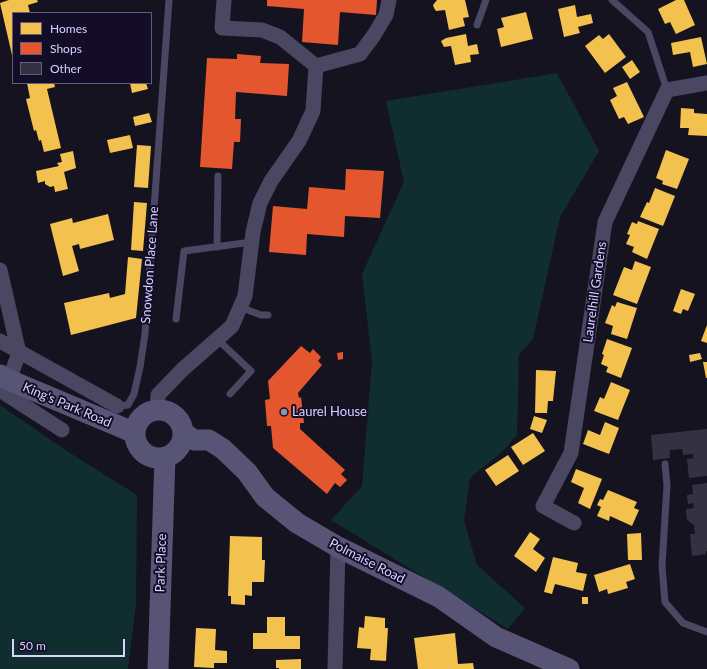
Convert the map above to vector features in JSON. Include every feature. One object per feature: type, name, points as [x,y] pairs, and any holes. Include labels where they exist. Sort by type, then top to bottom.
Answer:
[{"type":"street","points":[[224,0],[222,28],[262,30],[280,37],[316,66]]},
{"type":"street","points":[[316,66],[360,54],[386,15],[389,0]]},
{"type":"street","points":[[157,410],[158,395],[182,370],[232,326],[245,296],[252,242],[260,203],[271,181],[300,141],[313,111],[316,66]]},
{"type":"street","points":[[667,90],[707,83]]},
{"type":"street","name":"Laurelhill Gardens","points":[[574,523],[543,506],[571,453],[605,222],[667,90]]},
{"type":"street","points":[[0,270],[19,353],[3,382],[62,430]]},
{"type":"street","name":"Snowdon Place Lane","points":[[0,341],[19,353],[117,406]]},
{"type":"street","name":"King's Park Road","points":[[3,382],[135,434]]},
{"type":"street","points":[[157,410],[166,410],[173,414],[182,424],[184,433],[179,447],[173,454],[158,458],[146,454],[137,444],[135,434],[138,422],[144,415],[150,411],[157,410]]},
{"type":"street","name":"Polmaise Road","points":[[184,433],[194,440],[209,440],[223,449],[247,472],[265,497],[297,523],[338,547],[439,597],[496,637],[569,669]]},
{"type":"street","name":"Park Place","points":[[158,669],[165,457]]},
{"type":"street","points":[[335,669],[338,547]]},
{"type":"lane","name":"Snowdon Place Lane","points":[[117,406],[128,405],[134,394],[145,334],[169,0]]},
{"type":"lane","points":[[477,25],[486,0]]},
{"type":"lane","points":[[612,0],[648,32],[667,90]]},
{"type":"lane","points":[[217,247],[218,176]]},
{"type":"lane","points":[[176,319],[184,251],[252,242]]},
{"type":"lane","points":[[240,307],[261,315],[268,315]]},
{"type":"lane","points":[[217,339],[251,371],[230,394]]},
{"type":"lane","points":[[666,464],[667,485],[662,566],[665,602],[683,623],[707,632]]},
{"type":"green space","points":[[557,73],[599,151],[560,217],[533,339],[519,355],[517,435],[502,452],[470,478],[464,521],[477,565],[525,608],[508,629],[331,520],[362,486],[372,361],[362,274],[404,182],[386,101]]},
{"type":"green space","points":[[0,405],[64,449],[137,495],[136,604],[128,669],[0,669]]},
{"type":"building: Homes","points":[[9,0],[37,0],[38,2],[28,5],[30,12],[12,12],[12,55],[0,3]]},
{"type":"building: Homes","points":[[437,0],[465,0],[469,17],[463,18],[465,26],[449,30],[445,10],[436,11],[434,8],[433,5]]},
{"type":"building: Homes","points":[[676,0],[684,0],[695,25],[676,34],[670,22],[665,24],[658,9]]},
{"type":"building: Homes","points":[[575,5],[577,17],[591,14],[593,23],[578,27],[580,33],[564,37],[558,9]]},
{"type":"building: Homes","points":[[526,12],[533,39],[501,47],[497,29],[504,27],[501,18]]},
{"type":"building: Homes","points":[[466,34],[468,46],[477,44],[479,54],[470,55],[471,62],[455,65],[451,46],[444,47],[441,41],[446,38]]},
{"type":"building: Homes","points":[[609,34],[626,57],[605,73],[585,46],[599,35],[603,39]]},
{"type":"building: Homes","points":[[701,37],[707,64],[693,67],[690,52],[673,55],[671,43]]},
{"type":"building: Homes","points":[[632,60],[640,72],[630,79],[622,67]]},
{"type":"building: Homes","points":[[627,82],[644,117],[628,124],[624,117],[619,119],[610,100],[617,96],[613,88]]},
{"type":"building: Homes","points":[[27,84],[54,84],[55,87],[47,89],[61,148],[44,152],[41,140],[39,141],[36,130],[34,131],[26,99],[30,98]]},
{"type":"building: Homes","points":[[130,84],[146,84],[148,89],[132,93]]},
{"type":"building: Homes","points":[[681,108],[694,109],[694,113],[707,114],[707,136],[688,135],[689,128],[680,128]]},
{"type":"building: Homes","points":[[149,113],[152,122],[135,126],[133,117]]},
{"type":"building: Homes","points":[[130,135],[133,148],[110,153],[107,140]]},
{"type":"building: Homes","points":[[137,145],[151,146],[148,188],[134,187]]},
{"type":"building: Homes","points":[[666,150],[689,159],[677,189],[662,184],[663,181],[656,178]]},
{"type":"building: Homes","points":[[73,151],[76,168],[64,172],[68,189],[55,192],[54,186],[50,187],[45,184],[45,181],[38,183],[36,171],[59,166],[57,163],[62,162],[60,154]]},
{"type":"building: Homes","points":[[655,188],[675,196],[663,226],[640,217],[647,202],[649,203]]},
{"type":"building: Homes","points":[[134,202],[147,203],[143,251],[131,250]]},
{"type":"building: Homes","points":[[108,214],[114,240],[80,249],[79,244],[72,246],[79,271],[63,276],[50,224],[72,218],[73,223]]},
{"type":"building: Homes","points":[[638,221],[659,229],[647,259],[632,252],[634,247],[626,244],[630,235],[627,234],[632,222],[637,224]]},
{"type":"building: Homes","points":[[128,257],[142,259],[136,318],[71,335],[64,303],[109,293],[110,298],[125,294]]},
{"type":"building: Homes","points":[[635,261],[651,267],[637,304],[613,295],[624,267],[632,270]]},
{"type":"building: Homes","points":[[681,289],[695,294],[688,311],[683,309],[681,314],[673,311]]},
{"type":"building: Homes","points":[[617,302],[637,308],[627,339],[611,334],[613,326],[605,323],[612,305],[615,307]]},
{"type":"building: Homes","points":[[707,325],[707,343],[701,341]]},
{"type":"building: Homes","points":[[607,339],[632,348],[621,378],[606,372],[608,367],[601,364],[604,355],[602,354]]},
{"type":"building: Homes","points":[[700,353],[702,359],[690,362],[689,355]]},
{"type":"building: Homes","points":[[703,362],[707,362],[707,378],[706,378]]},
{"type":"building: Homes","points":[[536,370],[556,371],[553,401],[548,401],[547,413],[535,413]]},
{"type":"building: Homes","points":[[611,382],[630,390],[618,420],[594,411],[600,397],[604,399]]},
{"type":"building: Homes","points":[[534,416],[547,420],[542,433],[530,429]]},
{"type":"building: Homes","points":[[605,422],[619,428],[609,454],[583,444],[588,430],[600,435]]},
{"type":"building: Homes","points":[[533,433],[545,451],[523,465],[511,447]]},
{"type":"building: Homes","points":[[508,455],[519,471],[496,486],[485,470]]},
{"type":"building: Homes","points":[[576,469],[602,479],[590,509],[578,503],[584,488],[571,482]]},
{"type":"building: Homes","points":[[608,490],[637,502],[634,508],[639,510],[632,526],[610,516],[609,521],[597,516],[601,507],[597,505],[600,499],[603,500]]},
{"type":"building: Homes","points":[[530,532],[540,539],[533,549],[545,558],[536,572],[514,556]]},
{"type":"building: Homes","points":[[641,533],[642,560],[628,560],[627,534]]},
{"type":"building: Homes","points":[[230,536],[262,537],[262,560],[265,560],[264,582],[252,582],[252,596],[245,595],[245,605],[231,604],[231,596],[228,596]]},
{"type":"building: Homes","points":[[553,557],[578,563],[576,572],[587,574],[583,591],[555,584],[552,594],[544,592]]},
{"type":"building: Homes","points":[[630,564],[635,579],[626,582],[628,588],[608,594],[607,589],[599,592],[594,575]]},
{"type":"building: Homes","points":[[582,597],[588,597],[588,604],[582,604]]},
{"type":"building: Homes","points":[[365,616],[385,618],[385,628],[388,628],[386,661],[370,660],[371,649],[357,648],[359,627],[364,628]]},
{"type":"building: Homes","points":[[267,617],[285,617],[285,636],[300,636],[300,649],[253,649],[253,633],[267,633]]},
{"type":"building: Homes","points":[[196,628],[216,629],[215,650],[227,651],[227,663],[214,663],[214,668],[194,667]]},
{"type":"building: Homes","points":[[455,633],[458,664],[473,663],[474,669],[418,669],[414,638]]},
{"type":"building: Homes","points":[[301,659],[301,669],[276,668],[276,660]]},
{"type":"building: Shops","points":[[267,0],[377,0],[376,15],[340,12],[338,45],[302,42],[304,9],[267,6]]},
{"type":"building: Shops","points":[[237,54],[261,56],[260,63],[289,64],[287,96],[236,92],[235,119],[241,119],[240,142],[234,142],[232,169],[200,167],[207,58],[237,59]]},
{"type":"building: Shops","points":[[346,169],[384,171],[380,218],[345,216],[344,237],[307,234],[306,255],[269,252],[273,206],[307,209],[309,187],[345,190]]},
{"type":"building: Shops","name":"Laurel House","points":[[301,346],[310,353],[313,349],[321,357],[318,361],[322,365],[298,393],[299,398],[301,397],[304,423],[300,423],[300,429],[345,470],[341,474],[347,480],[340,487],[335,483],[327,494],[273,448],[271,426],[267,426],[265,400],[270,399],[268,381]]},
{"type":"building: Shops","points":[[343,352],[343,359],[338,360],[337,353]]},
{"type":"building: Other","points":[[707,429],[707,476],[689,478],[687,459],[693,458],[693,454],[683,455],[682,449],[670,450],[670,458],[653,460],[651,435]]},
{"type":"building: Other","points":[[707,483],[707,551],[706,554],[692,556],[690,534],[695,534],[694,525],[687,520],[686,509],[694,508],[693,503],[688,504],[687,495],[693,494],[692,485]]},
{"type":"place","name":"Laurel House","points":[[284,412]]}]
